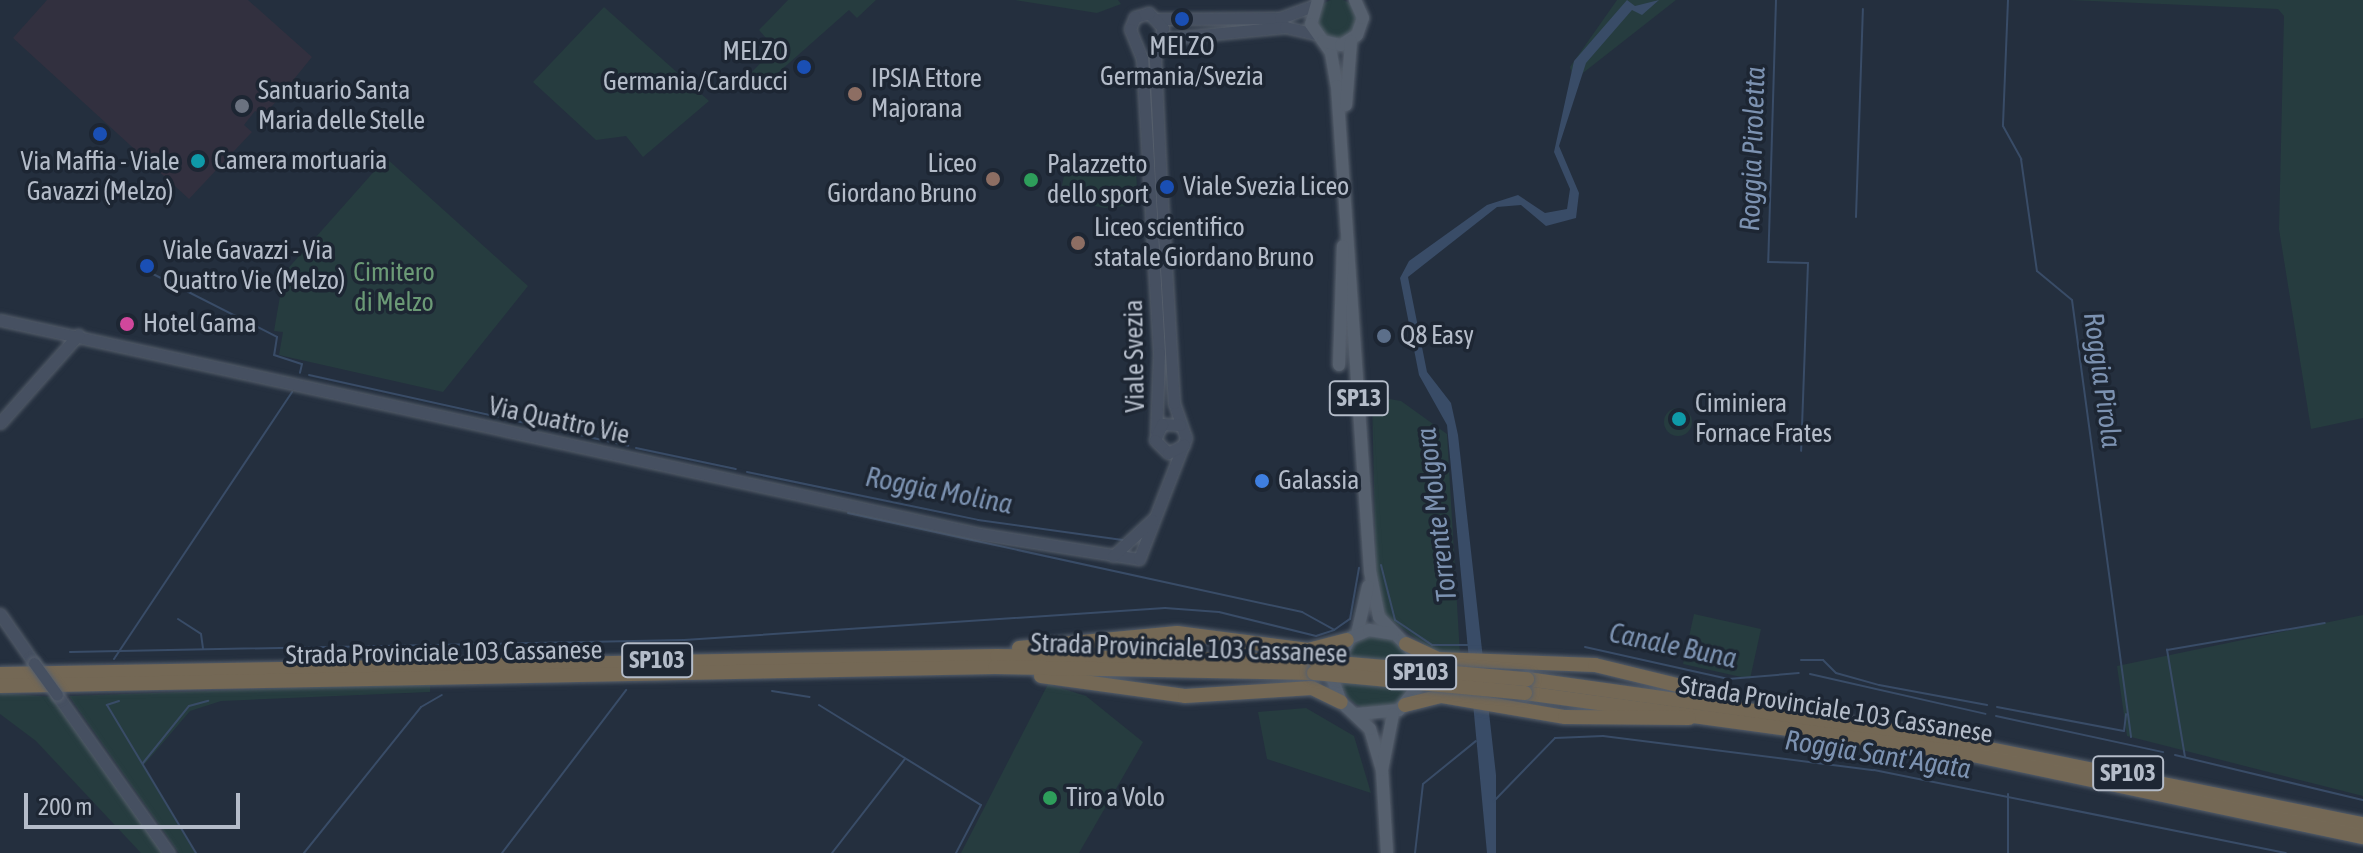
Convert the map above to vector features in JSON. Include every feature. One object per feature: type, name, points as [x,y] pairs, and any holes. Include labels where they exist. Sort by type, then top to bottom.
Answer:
[{"type":"highway","name":"SP103","points":[[687,660],[1028,648],[1177,633],[1308,650],[1352,637]]},
{"type":"highway","name":"SP103","points":[[1400,639],[1438,659],[1595,665],[1892,730]]},
{"type":"highway","name":"Strada Provinciale 103 Cassanese","points":[[0,674],[687,660],[1315,667],[1526,686],[1892,730],[2363,824]]},
{"type":"highway","name":"Strada Provinciale 103 Cassanese","points":[[0,686],[837,671],[1315,667]]},
{"type":"highway","name":"SP103","points":[[837,671],[1022,674],[1185,696],[1312,688],[1341,702]]},
{"type":"highway","name":"Strada Provinciale 103 Cassanese","points":[[1526,686],[1903,744],[2363,837]]},
{"type":"highway","name":"SP103","points":[[1399,709],[1428,696],[1565,717],[1732,722],[1903,744]]},
{"type":"main road","name":"SP13","points":[[1348,226],[1351,41],[1363,20],[1355,0]]},
{"type":"main road","name":"SP13","points":[[1316,3],[1318,36],[1335,66],[1370,571],[1377,613],[1400,639],[1418,679],[1399,709],[1382,770]]},
{"type":"main road","points":[[1318,36],[1351,41]]},
{"type":"main road","points":[[1339,365],[1348,226]]},
{"type":"main road","name":"SP13","points":[[1370,571],[1352,637],[1332,665],[1341,702],[1357,714],[1372,732],[1382,770],[1387,853]]},
{"type":"main road","points":[[1352,637],[1400,639]]},
{"type":"main road","points":[[1357,714],[1399,709]]},
{"type":"street","points":[[1316,3],[1280,18],[1135,17],[1134,40],[1285,27],[1318,36]]},
{"type":"street","name":"Viale Svezia","points":[[1158,446],[1173,453],[1185,443],[1180,425],[1161,187],[1159,19]]},
{"type":"street","name":"Viale Svezia","points":[[1134,40],[1142,53],[1157,296],[1156,433],[1166,489]]},
{"type":"street","name":"Via Quattro Vie","points":[[0,320],[769,489],[1111,556],[1126,550],[1156,512],[1166,489]]},
{"type":"street","points":[[0,423],[78,335]]},
{"type":"street","name":"Viale Svezia","points":[[1156,433],[1166,422],[1180,425]]},
{"type":"street","points":[[1166,489],[1185,443]]},
{"type":"street","points":[[3,619],[169,853]]},
{"type":"shaded area","points":[[47,0],[248,0],[312,57],[264,116],[255,111],[244,125],[252,132],[189,199],[13,38]]},
{"type":"green space","points":[[1337,-1],[1351,5],[1357,19],[1351,33],[1337,39],[1323,33],[1317,19],[1323,5]]},
{"type":"green space","points":[[788,0],[876,0],[857,18],[849,10],[771,79],[779,88],[771,92],[749,75],[775,48],[759,30]]},
{"type":"green space","points":[[1015,0],[1118,0],[1121,4],[1097,13]]},
{"type":"green space","points":[[1617,0],[1676,0],[1574,80],[1570,67]]},
{"type":"green space","points":[[2069,0],[2363,0],[2363,418],[2311,429],[2279,229],[2284,16],[2278,9]]},
{"type":"green space","points":[[604,7],[709,101],[643,157],[626,136],[596,140],[533,82]]},
{"type":"green space","points":[[1068,157],[1136,169],[1138,205],[1105,208],[1059,199]]},
{"type":"green space","name":"Cimitero di Melzo","points":[[386,158],[528,286],[443,392],[279,355],[283,332],[274,331],[284,273]]},
{"type":"green space","points":[[1372,396],[1401,401],[1447,434],[1460,655],[1435,652],[1385,616],[1376,579]]},
{"type":"green space","points":[[1678,408],[1688,412],[1692,422],[1688,432],[1678,436],[1668,432],[1664,422],[1668,412]]},
{"type":"green space","points":[[1694,614],[1761,629],[1750,679],[1683,664]]},
{"type":"green space","points":[[2363,615],[2363,796],[2127,736],[2117,666]]},
{"type":"green space","points":[[1376,636],[1397,642],[1407,652],[1413,673],[1407,694],[1397,704],[1376,710],[1355,704],[1345,694],[1339,673],[1345,652],[1355,642]]},
{"type":"green space","points":[[430,683],[430,692],[221,701],[190,711],[143,766],[195,853],[179,853],[69,696]]},
{"type":"green space","name":"Tiro a Volo","points":[[1048,684],[1086,696],[1143,742],[1079,853],[961,853]]},
{"type":"green space","points":[[0,693],[52,697],[163,853],[141,853],[36,741],[0,714]]},
{"type":"green space","points":[[1306,708],[1354,736],[1371,793],[1267,759],[1258,712]]},
{"type":"water","name":"Torrente Molgora","points":[[1627,0],[1635,6],[1659,0],[1642,15],[1632,10],[1586,63],[1559,146],[1579,193],[1576,218],[1546,226],[1521,205],[1497,207],[1408,277],[1427,372],[1451,403],[1458,435],[1496,775],[1496,853],[1487,853],[1447,425],[1419,375],[1400,278],[1409,261],[1487,205],[1518,195],[1545,213],[1567,209],[1570,189],[1554,152],[1574,61]]},
{"type":"waterway","name":"Roggia Piroletta","points":[[1776,0],[1768,262],[1808,263],[1801,451]]},
{"type":"waterway","name":"Roggia Pirola","points":[[2008,0],[2003,126],[2021,159],[2037,271],[2072,300],[2131,737]]},
{"type":"waterway","points":[[1856,217],[1863,9]]},
{"type":"waterway","name":"Roggia Molina","points":[[153,274],[277,337],[274,355],[302,364],[300,373]]},
{"type":"waterway","name":"Roggia Molina","points":[[309,375],[628,446]]},
{"type":"waterway","points":[[114,659],[292,392]]},
{"type":"waterway","name":"Roggia Molina","points":[[636,448],[736,469]]},
{"type":"waterway","name":"Roggia Molina","points":[[747,472],[978,520],[1123,540]]},
{"type":"waterway","points":[[848,513],[1302,612],[1334,630],[1350,619],[1359,568]]},
{"type":"waterway","points":[[1381,565],[1395,620],[1432,645],[1468,645]]},
{"type":"waterway","points":[[70,652],[684,640],[1165,608],[1219,612],[1316,636],[1334,630]]},
{"type":"waterway","points":[[178,619],[201,634],[203,649]]},
{"type":"waterway","points":[[2185,757],[2167,650],[2325,623]]},
{"type":"waterway","name":"Canale Buna","points":[[1585,647],[1728,679],[1799,673]]},
{"type":"waterway","points":[[1801,660],[1823,660],[1836,673],[1879,685],[1987,705]]},
{"type":"waterway","name":"Canale Buna","points":[[1810,674],[1986,714]]},
{"type":"waterway","points":[[502,853],[626,690]]},
{"type":"waterway","points":[[772,691],[810,697]]},
{"type":"waterway","points":[[304,853],[421,707],[442,695]]},
{"type":"waterway","points":[[119,701],[107,705],[196,853]]},
{"type":"waterway","points":[[143,763],[189,706],[208,701]]},
{"type":"waterway","points":[[819,705],[981,805],[956,853]]},
{"type":"waterway","points":[[1997,707],[2124,731],[2126,714]]},
{"type":"waterway","name":"Canale Buna","points":[[1996,716],[2163,752]]},
{"type":"waterway","name":"Roggia Sant'Agata","points":[[1493,802],[1555,738],[1603,736],[1874,770],[2286,853]]},
{"type":"waterway","points":[[1415,853],[1423,784],[1476,741]]},
{"type":"waterway","name":"Canale Buna","points":[[2175,755],[2363,800]]},
{"type":"waterway","points":[[832,853],[905,759]]},
{"type":"waterway","points":[[2008,794],[2008,853]]},
{"type":"place","name":"MELZO Germania/Svezia","points":[[1182,19]]},
{"type":"place","name":"MELZO Germania/Carducci","points":[[804,67]]},
{"type":"place","name":"IPSIA Ettore Majorana","points":[[855,94]]},
{"type":"place","name":"Santuario Santa Maria delle Stelle","points":[[242,106]]},
{"type":"place","name":"Via Maffia - Viale Gavazzi (Melzo)","points":[[100,134]]},
{"type":"place","name":"Camera mortuaria","points":[[198,161]]},
{"type":"place","name":"Liceo Giordano Bruno","points":[[993,179]]},
{"type":"place","name":"Palazzetto dello sport","points":[[1031,180]]},
{"type":"place","name":"Viale Svezia Liceo","points":[[1167,187]]},
{"type":"place","name":"Liceo scientifico statale Giordano Bruno","points":[[1078,243]]},
{"type":"place","name":"Viale Gavazzi - Via Quattro Vie (Melzo)","points":[[147,266]]},
{"type":"place","name":"Hotel Gama","points":[[127,324]]},
{"type":"place","name":"Q8 Easy","points":[[1384,336]]},
{"type":"place","name":"Ciminiera Fornace Frates","points":[[1679,419]]},
{"type":"place","name":"Galassia","points":[[1262,481]]},
{"type":"place","name":"Tiro a Volo","points":[[1050,798]]}]
